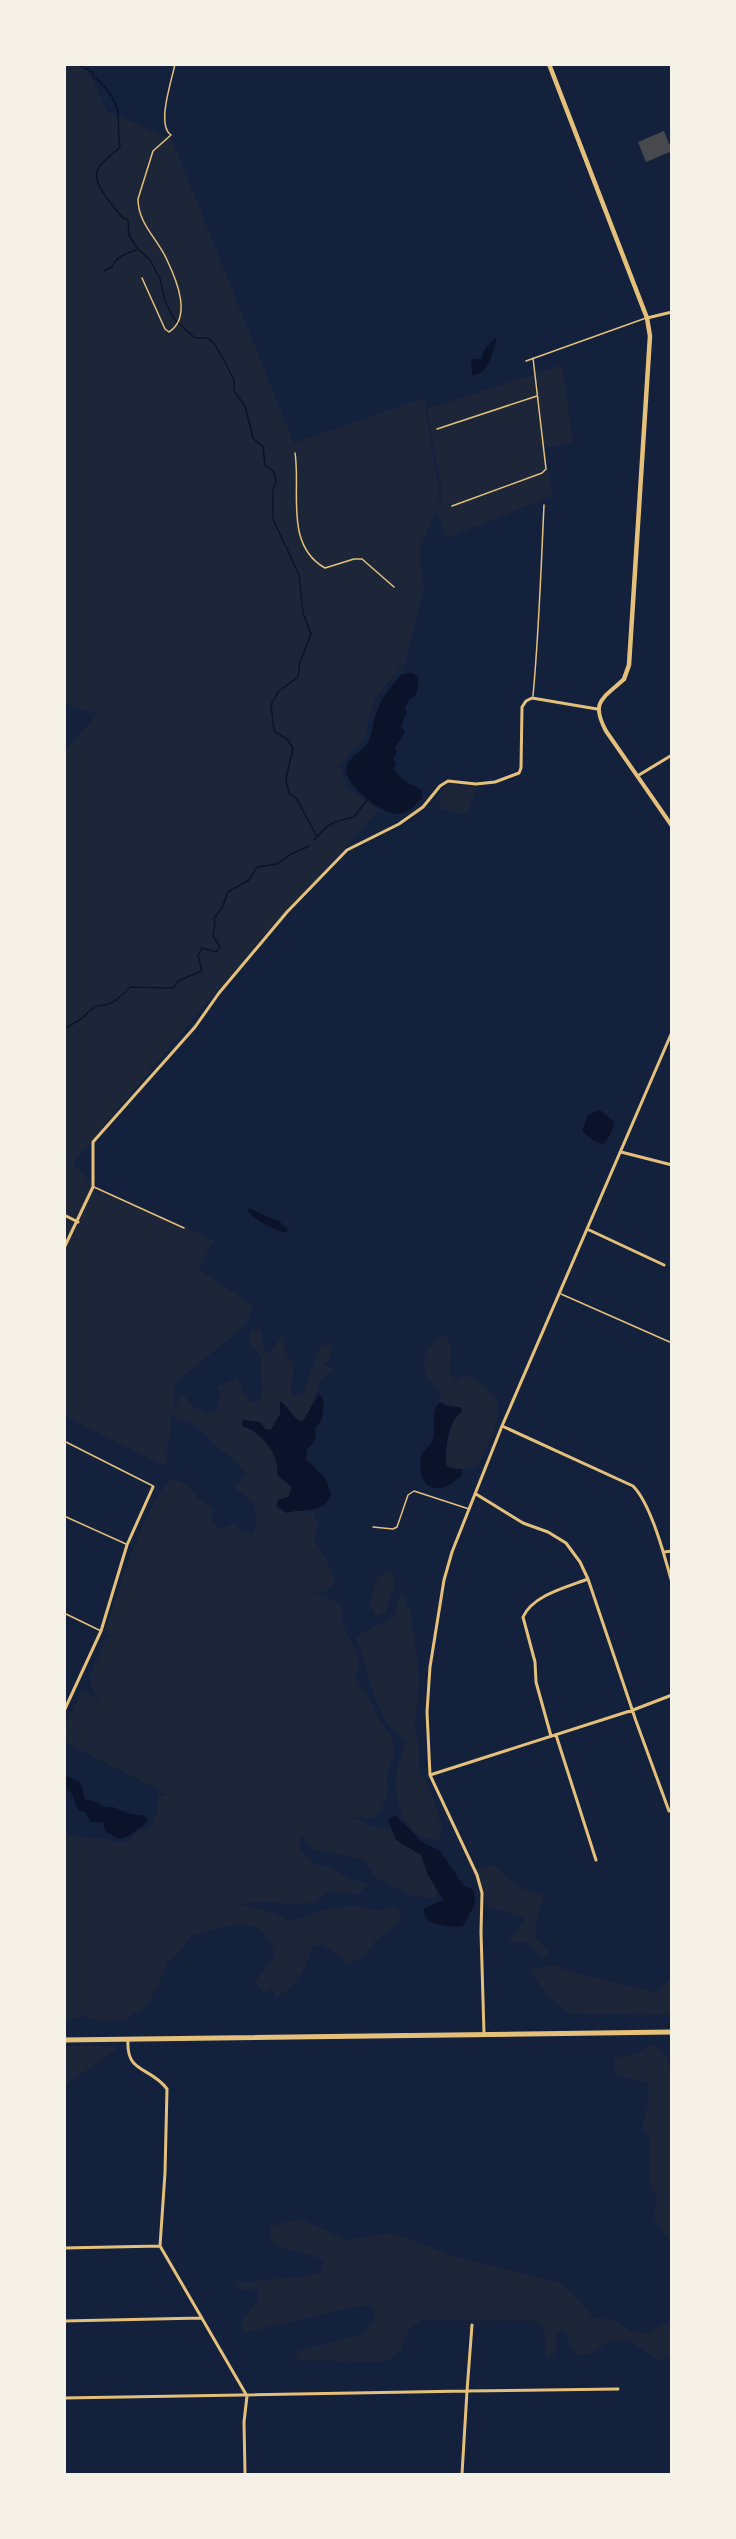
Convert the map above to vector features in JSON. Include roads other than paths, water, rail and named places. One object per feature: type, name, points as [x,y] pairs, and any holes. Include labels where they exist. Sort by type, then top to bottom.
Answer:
[{"type":"highway","points":[[64,2040],[672,2031]]},
{"type":"main road","points":[[549,64],[647,318],[650,336],[629,665],[624,679]]},
{"type":"street","points":[[647,318],[672,312]]},
{"type":"street","points":[[624,679],[601,701],[597,709],[606,731],[639,775],[672,826]]},
{"type":"street","points":[[64,1248],[93,1187],[93,1142],[195,1027],[219,993],[287,912],[346,850],[399,824],[423,807],[440,786],[448,781],[476,784],[495,782],[519,773],[522,707],[526,701],[532,698],[597,709]]},
{"type":"street","points":[[639,775],[672,755]]},
{"type":"street","points":[[484,2033],[482,1893],[477,1875],[430,1775],[427,1712],[444,1580],[502,1426],[672,1032]]},
{"type":"street","points":[[621,1152],[672,1165]]},
{"type":"street","points":[[64,1215],[78,1221]]},
{"type":"street","points":[[587,1229],[664,1265]]},
{"type":"street","points":[[502,1426],[633,1486],[641,1495],[664,1552],[672,1583]]},
{"type":"street","points":[[64,1711],[101,1631],[127,1545],[153,1487]]},
{"type":"street","points":[[476,1494],[523,1523],[548,1532],[566,1543],[580,1562],[669,1810]]},
{"type":"street","points":[[664,1552],[672,1551]]},
{"type":"street","points":[[588,1579],[558,1590],[526,1610],[523,1617],[533,1653],[536,1682],[596,1860]]},
{"type":"street","points":[[430,1775],[633,1710],[672,1695]]},
{"type":"street","points":[[128,2040],[131,2062],[161,2081],[167,2093],[160,2246],[247,2396],[244,2422],[245,2475]]},
{"type":"street","points":[[64,2248],[160,2246]]},
{"type":"street","points":[[64,2321],[201,2318]]},
{"type":"street","points":[[462,2475],[472,2325]]},
{"type":"street","points":[[64,2398],[618,2389]]},
{"type":"lane","points":[[142,278],[165,329],[172,331],[182,316],[183,306],[167,259],[153,240],[138,207],[138,199],[153,151],[171,135],[165,127],[165,108],[175,64]]},
{"type":"lane","points":[[526,361],[647,318]]},
{"type":"lane","points":[[452,506],[542,473],[546,469],[533,358]]},
{"type":"lane","points":[[436,429],[538,396]]},
{"type":"lane","points":[[295,453],[298,481],[295,494],[296,514],[301,537],[309,554],[325,568],[354,559],[362,559],[394,587]]},
{"type":"lane","points":[[532,698],[538,644],[538,590],[544,505]]},
{"type":"lane","points":[[93,1187],[184,1228]]},
{"type":"lane","points":[[560,1294],[672,1343]]},
{"type":"lane","points":[[64,1441],[153,1487]]},
{"type":"lane","points":[[374,1527],[393,1529],[397,1527],[408,1495],[414,1491],[470,1509]]},
{"type":"lane","points":[[64,1516],[127,1545]]},
{"type":"lane","points":[[64,1613],[101,1631]]},
{"type":"waterway","points":[[76,64],[93,72],[93,76],[109,92],[118,114],[120,147],[99,167],[97,179],[100,186],[108,200],[122,217],[128,220],[129,235],[136,247],[150,260],[160,279],[165,301],[174,319],[195,338],[208,338],[214,343],[234,380],[234,391],[245,406],[253,438],[263,447],[265,465],[274,472],[276,481],[273,490],[273,519],[299,575],[303,613],[311,634],[300,662],[298,677],[278,692],[271,705],[274,731],[287,739],[293,748],[286,779],[289,793],[297,799],[317,837]]},
{"type":"waterway","points":[[104,271],[112,267],[122,256],[137,250]]},
{"type":"waterway","points":[[314,840],[331,824],[354,817],[367,800]]},
{"type":"waterway","points":[[64,1029],[81,1019],[95,1006],[115,1001],[130,987],[173,988],[178,981],[202,971],[198,956],[202,948],[216,952],[220,947],[213,936],[214,918],[222,908],[228,892],[249,880],[257,867],[277,864],[291,854],[309,846]]}]
